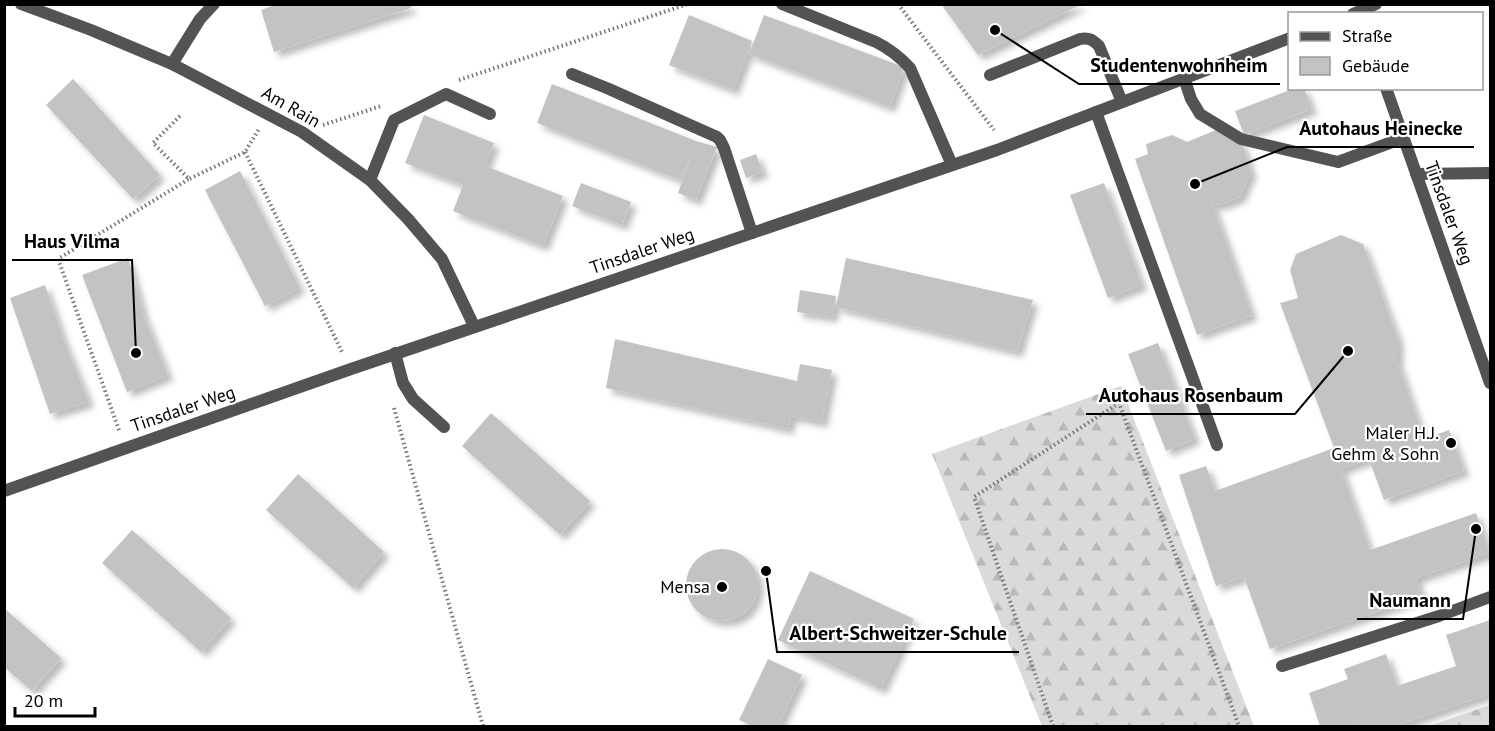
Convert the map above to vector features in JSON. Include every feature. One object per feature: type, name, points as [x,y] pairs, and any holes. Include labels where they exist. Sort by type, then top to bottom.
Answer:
[{"type":"street","name":"Am Rain","points":[[21,4],[172,64],[302,132],[370,180],[408,219],[442,259],[474,326]]},
{"type":"street","points":[[172,64],[200,19],[214,4]]},
{"type":"street","points":[[782,4],[876,42],[899,56],[910,68],[952,165]]},
{"type":"street","points":[[1359,12],[1376,4]]},
{"type":"street","points":[[990,75],[1080,39],[1089,38],[1099,46],[1122,102]]},
{"type":"street","name":"Tinsdaler Weg","points":[[4,491],[474,326],[1006,147],[1288,39]]},
{"type":"street","points":[[572,74],[717,137],[724,148],[752,233]]},
{"type":"street","points":[[1184,78],[1191,99],[1200,114],[1241,139],[1338,162],[1404,138]]},
{"type":"street","name":"Tinsdaler Weg","points":[[1387,90],[1488,366],[1491,383]]},
{"type":"street","points":[[370,180],[394,120],[446,94],[490,114]]},
{"type":"street","points":[[1096,112],[1217,445]]},
{"type":"street","points":[[1416,174],[1491,172]]},
{"type":"street","points":[[396,353],[403,383],[413,399],[444,427]]},
{"type":"street","points":[[1282,666],[1491,597]]},
{"type":"path","points":[[450,83],[688,4]]},
{"type":"path","points":[[898,4],[1006,147]]},
{"type":"path","points":[[302,132],[381,105]]},
{"type":"path","points":[[125,448],[58,259],[189,179],[245,152],[268,113]]},
{"type":"path","points":[[180,116],[153,143],[189,179]]},
{"type":"path","points":[[245,152],[351,369]]},
{"type":"path","points":[[1053,726],[974,497],[1119,403],[1239,726]]},
{"type":"path","points":[[393,404],[483,726]]},
{"type":"green space","points":[[1121,386],[1254,726],[1042,726],[932,454]]},
{"type":"green space","points":[[1490,705],[1490,726],[1429,726]]},
{"type":"building","points":[[277,4],[410,4],[411,8],[274,52],[261,10]]},
{"type":"building","points":[[941,4],[1082,4],[978,55]]},
{"type":"building","points":[[689,15],[752,41],[733,90],[669,65]]},
{"type":"building","points":[[764,15],[904,67],[890,107],[749,54]]},
{"type":"building","points":[[73,79],[160,175],[133,199],[46,105]]},
{"type":"building","points":[[552,84],[696,141],[717,147],[696,200],[678,193],[692,153],[680,180],[537,123]]},
{"type":"building","points":[[1290,90],[1305,90],[1312,109],[1244,135],[1235,111]]},
{"type":"building","points":[[424,115],[494,143],[485,166],[563,196],[543,246],[453,211],[463,185],[405,163]]},
{"type":"building","points":[[1216,130],[1242,143],[1251,172],[1240,197],[1220,205],[1212,203],[1252,315],[1197,335],[1135,159],[1148,154],[1146,144],[1172,135],[1187,142]]},
{"type":"building","points":[[756,154],[763,172],[746,178],[740,160]]},
{"type":"building","points":[[240,171],[300,288],[265,306],[205,190]]},
{"type":"building","points":[[581,183],[631,202],[622,225],[572,206]]},
{"type":"building","points":[[1104,183],[1142,285],[1108,298],[1070,195]]},
{"type":"building","points":[[1341,235],[1363,244],[1398,339],[1398,363],[1424,439],[1449,430],[1464,471],[1384,500],[1369,459],[1341,469],[1370,550],[1476,513],[1490,553],[1416,578],[1422,596],[1270,649],[1244,577],[1216,586],[1179,475],[1206,466],[1215,491],[1334,448],[1280,303],[1298,298],[1290,270],[1296,254]]},
{"type":"building","points":[[128,258],[144,316],[168,375],[127,392],[82,275]]},
{"type":"building","points":[[846,258],[1033,300],[1017,352],[836,307]]},
{"type":"building","points":[[45,285],[64,341],[89,402],[50,414],[10,298]]},
{"type":"building","points":[[800,290],[836,296],[832,317],[797,312]]},
{"type":"building","points":[[615,339],[797,381],[800,364],[832,370],[822,422],[791,416],[788,429],[606,388]]},
{"type":"building","points":[[1158,343],[1195,439],[1166,451],[1128,354]]},
{"type":"building","points":[[491,413],[590,501],[560,535],[462,446]]},
{"type":"building","points":[[298,474],[384,552],[353,588],[266,510]]},
{"type":"building","points":[[132,530],[231,618],[201,652],[102,563]]},
{"type":"building","name":"Mensa","points":[[715,549],[729,549],[748,559],[758,578],[758,592],[748,611],[729,621],[715,621],[696,611],[686,592],[686,578],[696,559]]},
{"type":"building","points":[[810,571],[914,619],[881,689],[778,640]]},
{"type":"building","points":[[4,608],[61,658],[32,691],[4,667]]},
{"type":"building","points":[[1490,620],[1490,694],[1395,726],[1364,726],[1363,722],[1350,726],[1320,726],[1309,693],[1348,679],[1344,669],[1386,654],[1397,686],[1456,666],[1446,635]]},
{"type":"building","points":[[768,659],[802,675],[778,726],[753,726],[739,720]]},
{"type":"place","name":"Studentenwohnheim","points":[[995,30]]},
{"type":"place","name":"Autohaus Heinecke","points":[[1195,184]]},
{"type":"place","name":"Autohaus Rosenbaum","points":[[1348,351]]},
{"type":"place","name":"Haus Vilma","points":[[136,353]]},
{"type":"place","name":"Maler H.J. Gehm & Sohn","points":[[1451,443]]},
{"type":"place","name":"Naumann","points":[[1476,529]]},
{"type":"place","name":"Albert-Schweitzer-Schule","points":[[766,571]]},
{"type":"place","name":"Mensa","points":[[722,587]]}]
